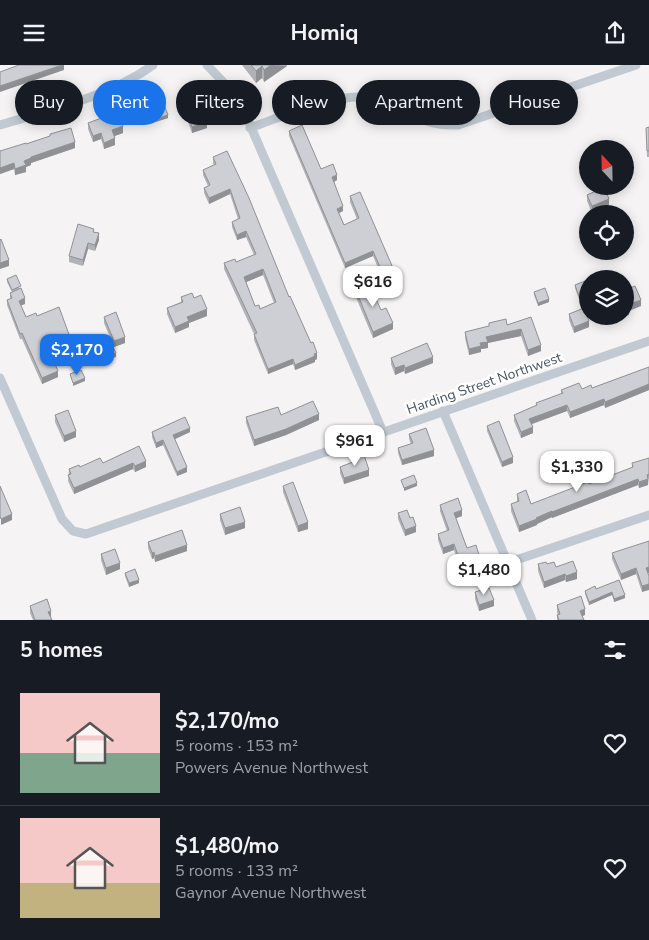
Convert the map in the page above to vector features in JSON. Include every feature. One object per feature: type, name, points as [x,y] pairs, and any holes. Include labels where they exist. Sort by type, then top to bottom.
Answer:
[{"type":"street","points":[[0,125],[115,87],[137,76],[153,65]]},
{"type":"street","points":[[207,65],[225,84],[244,111],[384,432]]},
{"type":"street","points":[[250,128],[328,101],[364,97],[379,100],[423,121],[441,125],[458,125],[636,65]]},
{"type":"street","name":"Harding Street Northwest","points":[[0,378],[62,519],[73,531],[86,534],[649,341]]},
{"type":"street","points":[[443,411],[532,620]]},
{"type":"street","points":[[507,563],[649,515]]},
{"type":"building","points":[[19,65],[62,65],[0,86],[0,72]]},
{"type":"building","points":[[251,65],[271,65],[264,70],[262,66],[256,71]]},
{"type":"building","points":[[93,121],[93,125],[123,126],[112,130],[115,138],[104,143],[101,133],[93,136],[88,123]]},
{"type":"building","points":[[302,125],[321,169],[333,164],[337,175],[332,177],[343,206],[337,209],[344,225],[359,218],[350,196],[360,192],[393,268],[388,270],[391,277],[379,283],[374,270],[380,267],[373,251],[345,263],[289,131]]},
{"type":"building","points":[[649,127],[649,151],[647,151],[646,128]]},
{"type":"building","points":[[71,128],[75,142],[31,157],[24,161],[26,165],[15,169],[14,163],[0,168],[0,151]]},
{"type":"building","points":[[227,151],[249,198],[289,297],[311,343],[313,342],[317,353],[314,354],[315,356],[295,365],[293,359],[268,369],[254,334],[257,333],[224,263],[235,259],[236,262],[256,254],[246,231],[237,235],[232,222],[240,218],[230,189],[209,198],[204,188],[210,185],[203,170],[216,164],[213,157]],"holes":[[[263,269],[276,302],[260,309],[259,305],[255,306],[244,277]]]},
{"type":"building","points":[[587,195],[607,195],[609,199],[592,205]]},
{"type":"building","points":[[78,224],[94,229],[93,232],[99,233],[95,245],[88,243],[83,260],[69,256]]},
{"type":"building","points":[[0,240],[9,260],[0,263]]},
{"type":"building","points":[[16,275],[21,286],[12,290],[7,279]]},
{"type":"building","points":[[369,283],[381,310],[386,308],[393,323],[373,332],[355,288]]},
{"type":"building","points":[[579,283],[579,296],[575,285]]},
{"type":"building","points":[[634,286],[641,300],[634,302]]},
{"type":"building","points":[[21,288],[25,298],[19,301],[26,317],[36,313],[37,316],[59,307],[71,340],[49,350],[58,371],[42,378],[22,333],[20,334],[7,300],[12,298],[10,293]]},
{"type":"building","points":[[545,288],[549,299],[538,303],[534,292]]},
{"type":"building","points":[[192,293],[194,298],[201,295],[207,309],[187,317],[189,321],[175,327],[167,308],[183,302],[181,297]]},
{"type":"building","points":[[579,310],[579,325],[574,327],[569,314]]},
{"type":"building","points":[[116,312],[125,337],[114,341],[104,317]]},
{"type":"building","points":[[531,317],[541,345],[528,350],[521,329],[486,337],[488,342],[480,343],[481,346],[469,349],[465,332],[489,326],[489,323],[506,319],[507,325]]},
{"type":"building","points":[[427,343],[433,357],[405,368],[404,365],[395,368],[391,358]]},
{"type":"building","points":[[112,345],[116,353],[104,357],[101,349]]},
{"type":"building","points":[[649,367],[649,384],[605,402],[604,399],[570,412],[567,405],[529,419],[533,427],[521,432],[514,415],[537,405],[536,403],[563,393],[561,390],[579,383],[582,389],[591,385],[592,388]]},
{"type":"building","points":[[81,370],[85,378],[73,383],[70,374]]},
{"type":"building","points":[[313,401],[319,414],[286,429],[254,440],[246,417],[278,407],[281,415]]},
{"type":"building","points":[[68,410],[76,431],[64,436],[55,415]]},
{"type":"building","points":[[185,417],[190,428],[173,435],[187,467],[177,472],[163,440],[156,443],[152,432]]},
{"type":"building","points":[[499,421],[513,457],[502,462],[487,426]]},
{"type":"building","points":[[426,428],[434,450],[402,460],[398,448],[413,443],[409,434]]},
{"type":"building","points":[[139,446],[146,461],[135,466],[133,463],[74,488],[68,475],[71,474],[69,469],[79,465],[80,467],[100,458],[103,463]]},
{"type":"building","points":[[364,455],[369,470],[344,478],[340,467],[353,462],[352,459]]},
{"type":"building","points":[[649,458],[648,479],[639,482],[638,479],[552,511],[519,526],[511,504],[519,501],[517,494],[526,490],[531,504],[633,467],[632,463]]},
{"type":"building","points":[[414,475],[417,483],[404,488],[401,480]]},
{"type":"building","points":[[293,482],[308,522],[298,526],[283,486]]},
{"type":"building","points":[[0,486],[12,514],[1,519],[0,516]]},
{"type":"building","points":[[458,498],[462,510],[454,513],[467,548],[476,545],[479,555],[460,561],[454,544],[443,548],[438,534],[449,530],[440,505]]},
{"type":"building","points":[[240,507],[245,522],[225,528],[220,514]]},
{"type":"building","points":[[407,510],[410,518],[413,517],[416,526],[405,530],[398,513]]},
{"type":"building","points":[[182,530],[187,545],[155,556],[154,552],[152,553],[148,542]]},
{"type":"building","points":[[649,541],[649,567],[646,568],[649,584],[642,586],[636,568],[621,574],[612,553]]},
{"type":"building","points":[[115,549],[120,563],[106,568],[101,554]]},
{"type":"building","points":[[573,561],[577,572],[566,576],[565,574],[544,582],[538,564],[554,562],[556,567]]},
{"type":"building","points":[[135,569],[139,580],[129,583],[125,573]]},
{"type":"building","points":[[619,580],[625,595],[614,599],[612,592],[589,602],[585,591],[595,586],[596,589]]},
{"type":"building","points":[[489,588],[494,600],[479,605],[475,592]]},
{"type":"building","points":[[581,596],[585,609],[580,611],[584,620],[559,620],[557,615],[560,614],[557,605]]},
{"type":"building","points":[[47,599],[51,611],[48,612],[52,620],[35,620],[30,606]]}]
